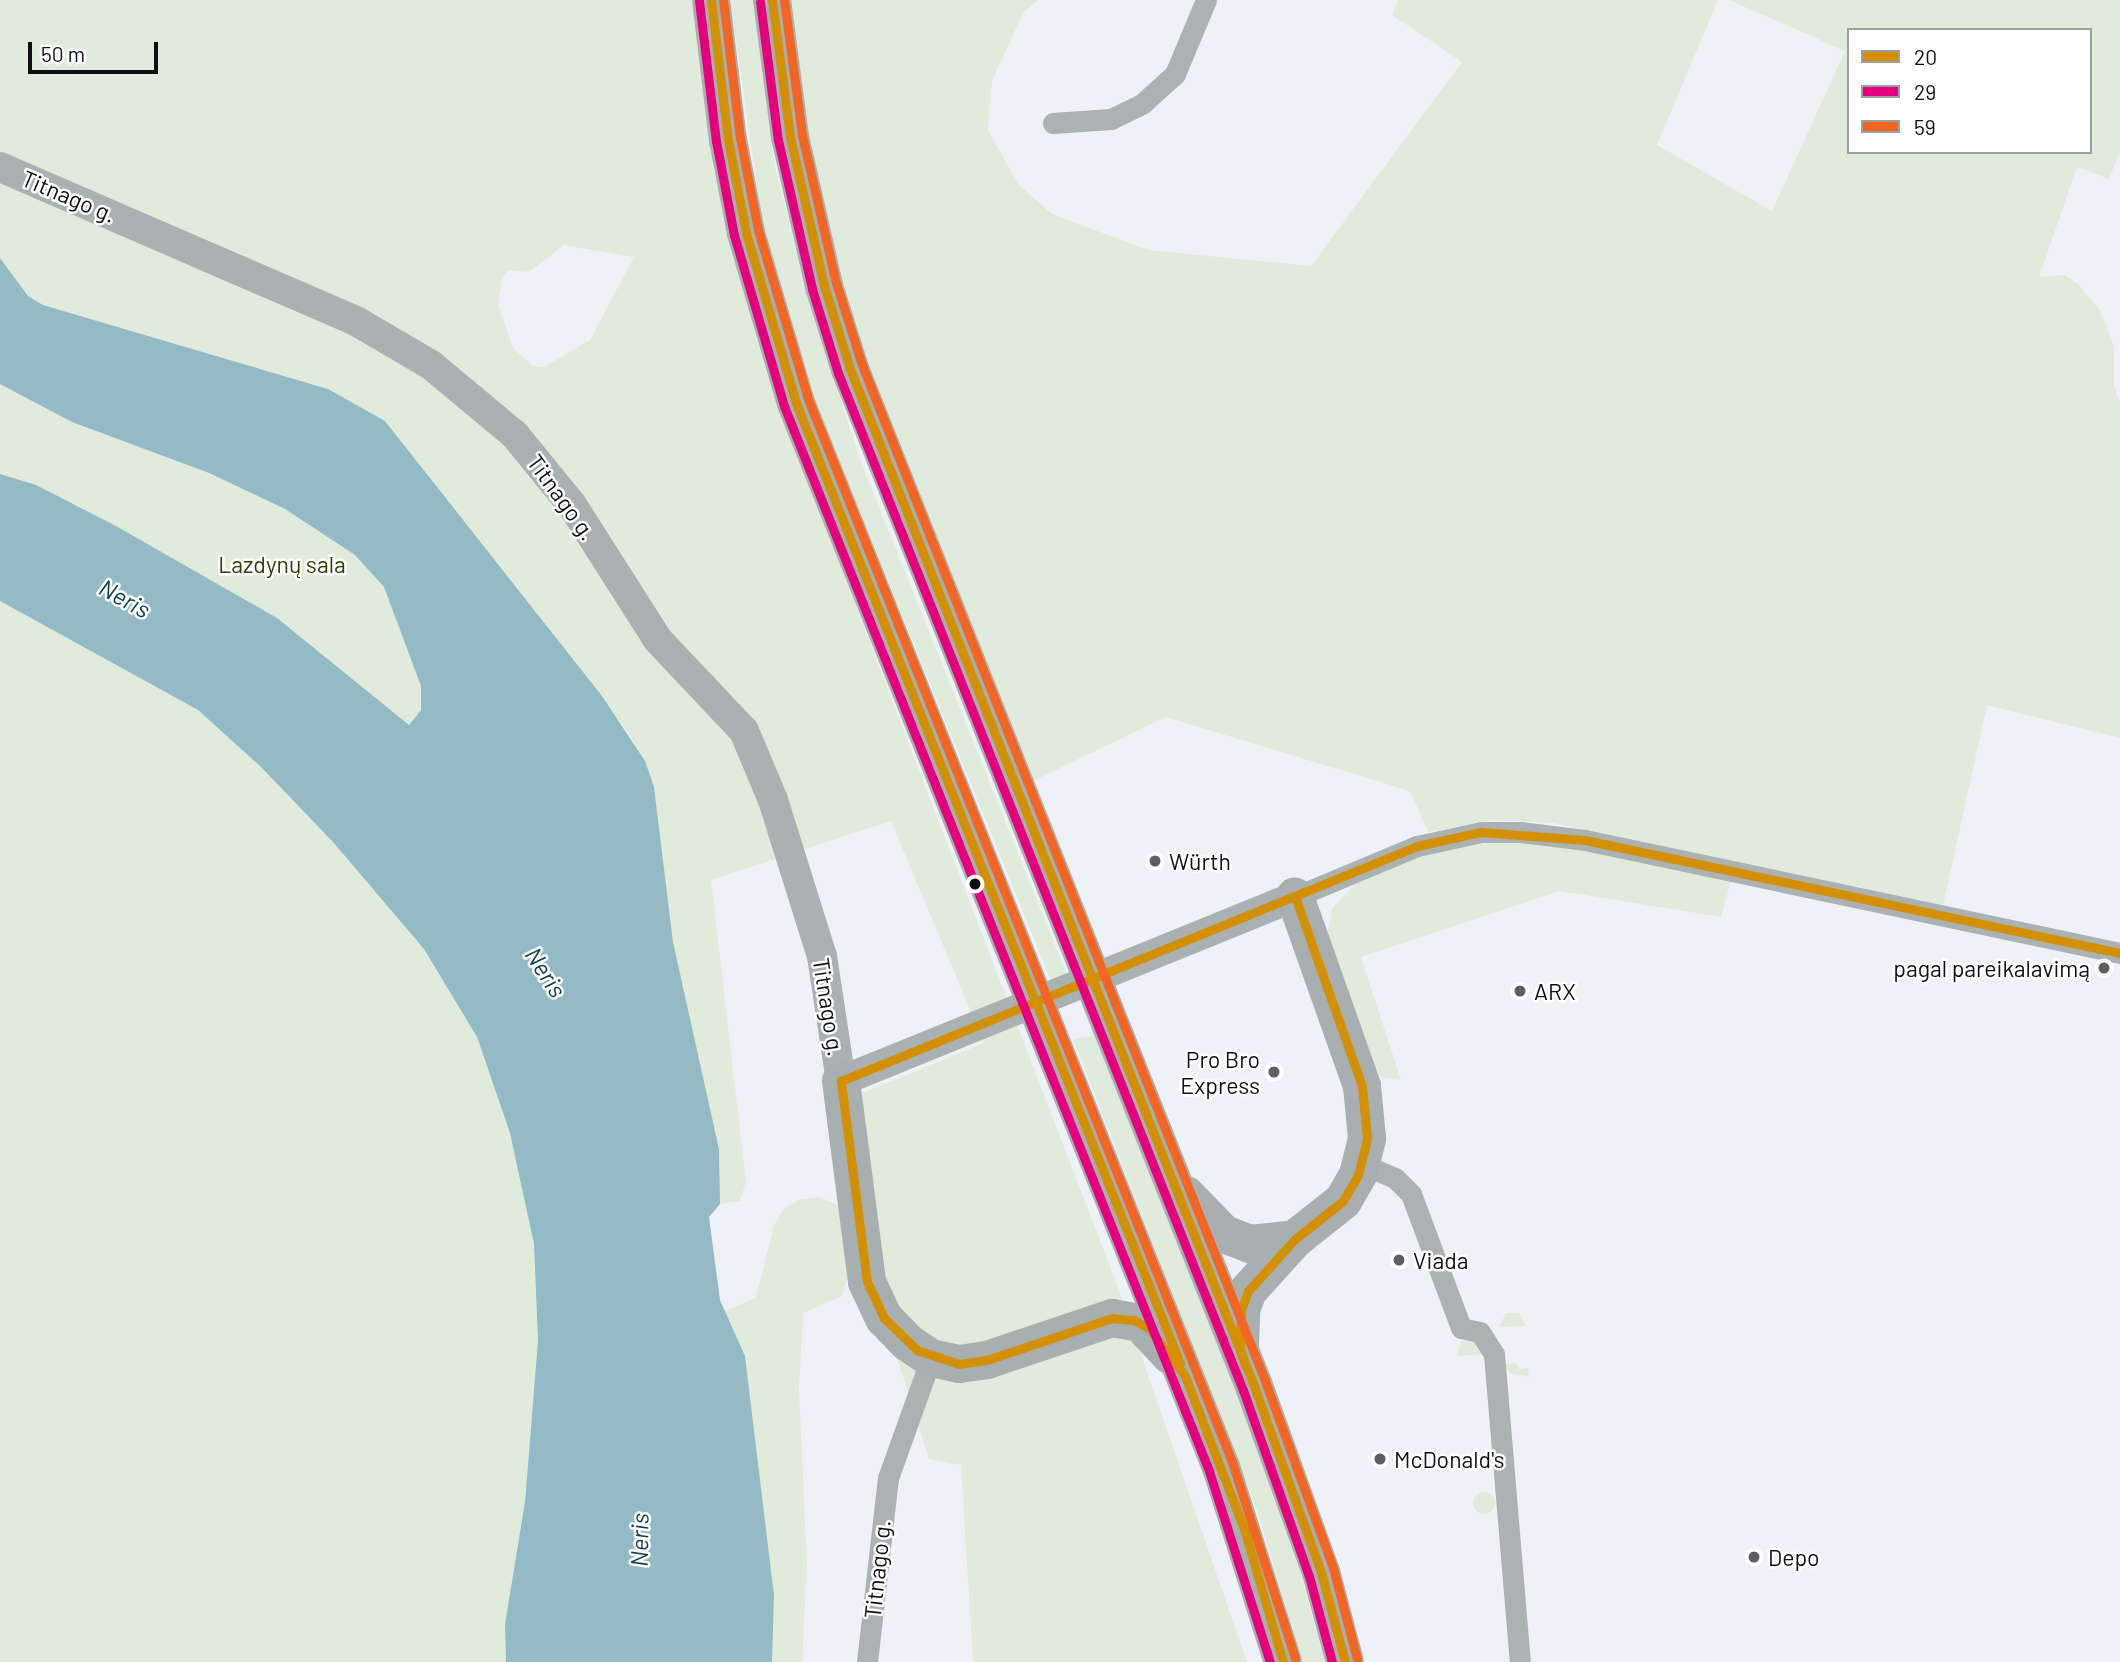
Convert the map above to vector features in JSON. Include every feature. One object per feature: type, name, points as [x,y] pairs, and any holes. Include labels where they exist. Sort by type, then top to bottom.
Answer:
[{"type":"highway","points":[[711,0],[728,140],[767,314],[835,507],[1013,940],[1244,1529],[1283,1662]]},
{"type":"highway","points":[[772,0],[792,150],[821,275],[849,369],[1114,1041],[1240,1350],[1321,1572],[1345,1662]]},
{"type":"highway","points":[[1240,1350],[1241,1310],[1248,1291],[1295,1239],[1343,1201],[1362,1164],[1367,1138],[1362,1086],[1295,897]]},
{"type":"highway","points":[[841,1081],[867,1282],[884,1318],[907,1342],[931,1358],[959,1364],[988,1360],[1112,1318],[1140,1322],[1157,1337],[1185,1376]]},
{"type":"highway","points":[[1170,1175],[1209,1223],[1224,1234],[1250,1244],[1295,1239]]},
{"type":"highway","points":[[1062,1333],[1110,1306],[1123,1291],[1129,1273],[1122,1219]]},
{"type":"street","points":[[1053,123],[1111,119],[1142,104],[1175,74],[1206,0]]},
{"type":"street","name":"Titnago g.","points":[[0,166],[356,321],[431,365],[516,435],[572,505],[658,640],[744,731],[773,800],[822,956],[841,1081]]},
{"type":"street","points":[[841,1081],[1417,846],[1481,832],[1520,832],[1585,839],[2120,953]]},
{"type":"street","points":[[1362,1164],[1395,1178],[1411,1194],[1461,1328],[1480,1332],[1494,1354],[1520,1662]]},
{"type":"street","name":"Titnago g.","points":[[867,1662],[888,1478],[931,1358]]},
{"type":"green space","points":[[0,0],[692,0],[714,169],[767,375],[1116,1282],[1247,1662],[973,1662],[961,1465],[929,1459],[876,1291],[855,1096],[984,1043],[891,821],[711,880],[746,1182],[740,1201],[720,1204],[719,1149],[673,942],[654,787],[629,734],[385,421],[328,389],[43,305],[28,296],[0,258]],"holes":[[[564,245],[634,257],[590,340],[544,367],[533,366],[513,348],[498,304],[503,277],[509,270],[529,272]]]},
{"type":"green space","points":[[730,0],[756,0],[774,162],[808,298],[860,459],[1067,975],[1051,981],[810,388],[762,220]]},
{"type":"green space","points":[[788,0],[1038,0],[1023,13],[992,81],[988,130],[1018,184],[1052,214],[1148,250],[1311,266],[1462,62],[1392,15],[1398,0],[1718,0],[1657,145],[1772,211],[1845,51],[1729,0],[2120,0],[2120,152],[2109,179],[2077,167],[2039,277],[2064,275],[2077,283],[2100,310],[2114,346],[2114,386],[2120,403],[2120,738],[1987,705],[1943,906],[1553,823],[1493,820],[1428,832],[1411,793],[1400,788],[1166,717],[1035,780],[1023,765],[874,390],[814,181]]},
{"type":"green space","name":"Lazdynų sala","points":[[0,384],[72,422],[209,473],[285,509],[355,555],[384,587],[421,686],[421,709],[415,722],[409,725],[355,684],[36,485],[0,474]]},
{"type":"green space","points":[[0,601],[198,710],[260,766],[333,842],[424,949],[477,1037],[510,1133],[534,1244],[538,1340],[525,1502],[505,1624],[506,1662],[0,1662]]},
{"type":"green space","points":[[1494,840],[1578,848],[1731,881],[1721,917],[1560,891],[1361,957],[1401,1080],[1383,1078],[1376,1072],[1326,941],[1332,909],[1354,885],[1389,867],[1424,853]]},
{"type":"green space","points":[[1094,1036],[1274,1477],[1325,1662],[1302,1662],[1258,1513],[1073,1039]]},
{"type":"green space","points":[[819,1197],[838,1205],[849,1246],[848,1277],[842,1296],[803,1313],[799,1389],[807,1564],[802,1662],[772,1662],[774,1595],[745,1356],[725,1311],[756,1298],[774,1225],[783,1210],[798,1200]]},
{"type":"green space","points":[[1506,1313],[1519,1313],[1526,1326],[1499,1327]]},
{"type":"green space","points":[[1475,1338],[1484,1354],[1457,1356],[1461,1341]]},
{"type":"green space","points":[[1517,1363],[1519,1369],[1528,1368],[1529,1377],[1510,1373],[1504,1364]]},
{"type":"green space","points":[[1484,1492],[1492,1495],[1495,1503],[1492,1511],[1484,1514],[1476,1511],[1473,1503],[1476,1495]]},
{"type":"water","name":"Neris","points":[[0,258],[28,296],[43,305],[328,389],[385,421],[602,696],[645,761],[654,787],[673,942],[719,1149],[720,1204],[709,1217],[720,1300],[745,1356],[774,1595],[772,1662],[506,1662],[505,1624],[525,1502],[538,1340],[534,1244],[510,1133],[477,1037],[424,949],[333,842],[260,766],[198,710],[0,601],[0,474],[36,485],[116,526],[277,618],[409,725],[421,710],[421,686],[384,587],[355,555],[285,509],[209,473],[72,422],[0,384]]},
{"type":"transit line","name":"20","points":[[711,0],[728,140],[746,233],[796,403],[1180,1363]]},
{"type":"transit line","name":"59","points":[[723,0],[740,138],[758,230],[808,399],[1232,1462],[1295,1658]]},
{"type":"transit line","name":"20","points":[[772,0],[790,137],[824,286],[850,369],[1254,1386],[1321,1572],[1345,1662]]},
{"type":"transit line","name":"59","points":[[784,0],[802,135],[836,283],[862,365],[1265,1381],[1333,1568],[1357,1659]]},
{"type":"transit line","name":"29","points":[[699,1],[716,141],[734,235],[784,406],[1209,1471],[1270,1662]]},
{"type":"transit line","name":"29","points":[[760,2],[778,140],[812,289],[838,373],[1243,1390],[1309,1576],[1332,1662]]},
{"type":"transit line","name":"20","points":[[1283,1662],[1244,1529],[1185,1376],[1149,1328],[1133,1320],[1112,1318],[987,1360],[959,1364],[917,1350],[884,1318],[867,1282],[841,1081],[1417,846],[1481,832],[1585,840],[2120,953]]},
{"type":"transit line","name":"20","points":[[1246,1367],[1240,1350],[1241,1310],[1248,1291],[1295,1239],[1343,1201],[1358,1175],[1367,1138],[1362,1086],[1295,897]]},
{"type":"place","name":"Würth","points":[[1155,861]]},
{"type":"place","name":"pagal pareikalavimą","points":[[2104,968]]},
{"type":"place","name":"ARX","points":[[1520,991]]},
{"type":"place","name":"Pro Bro Express","points":[[1274,1072]]},
{"type":"place","name":"Viada","points":[[1399,1260]]},
{"type":"place","name":"McDonald's","points":[[1380,1459]]},
{"type":"place","name":"Depo","points":[[1754,1557]]}]
